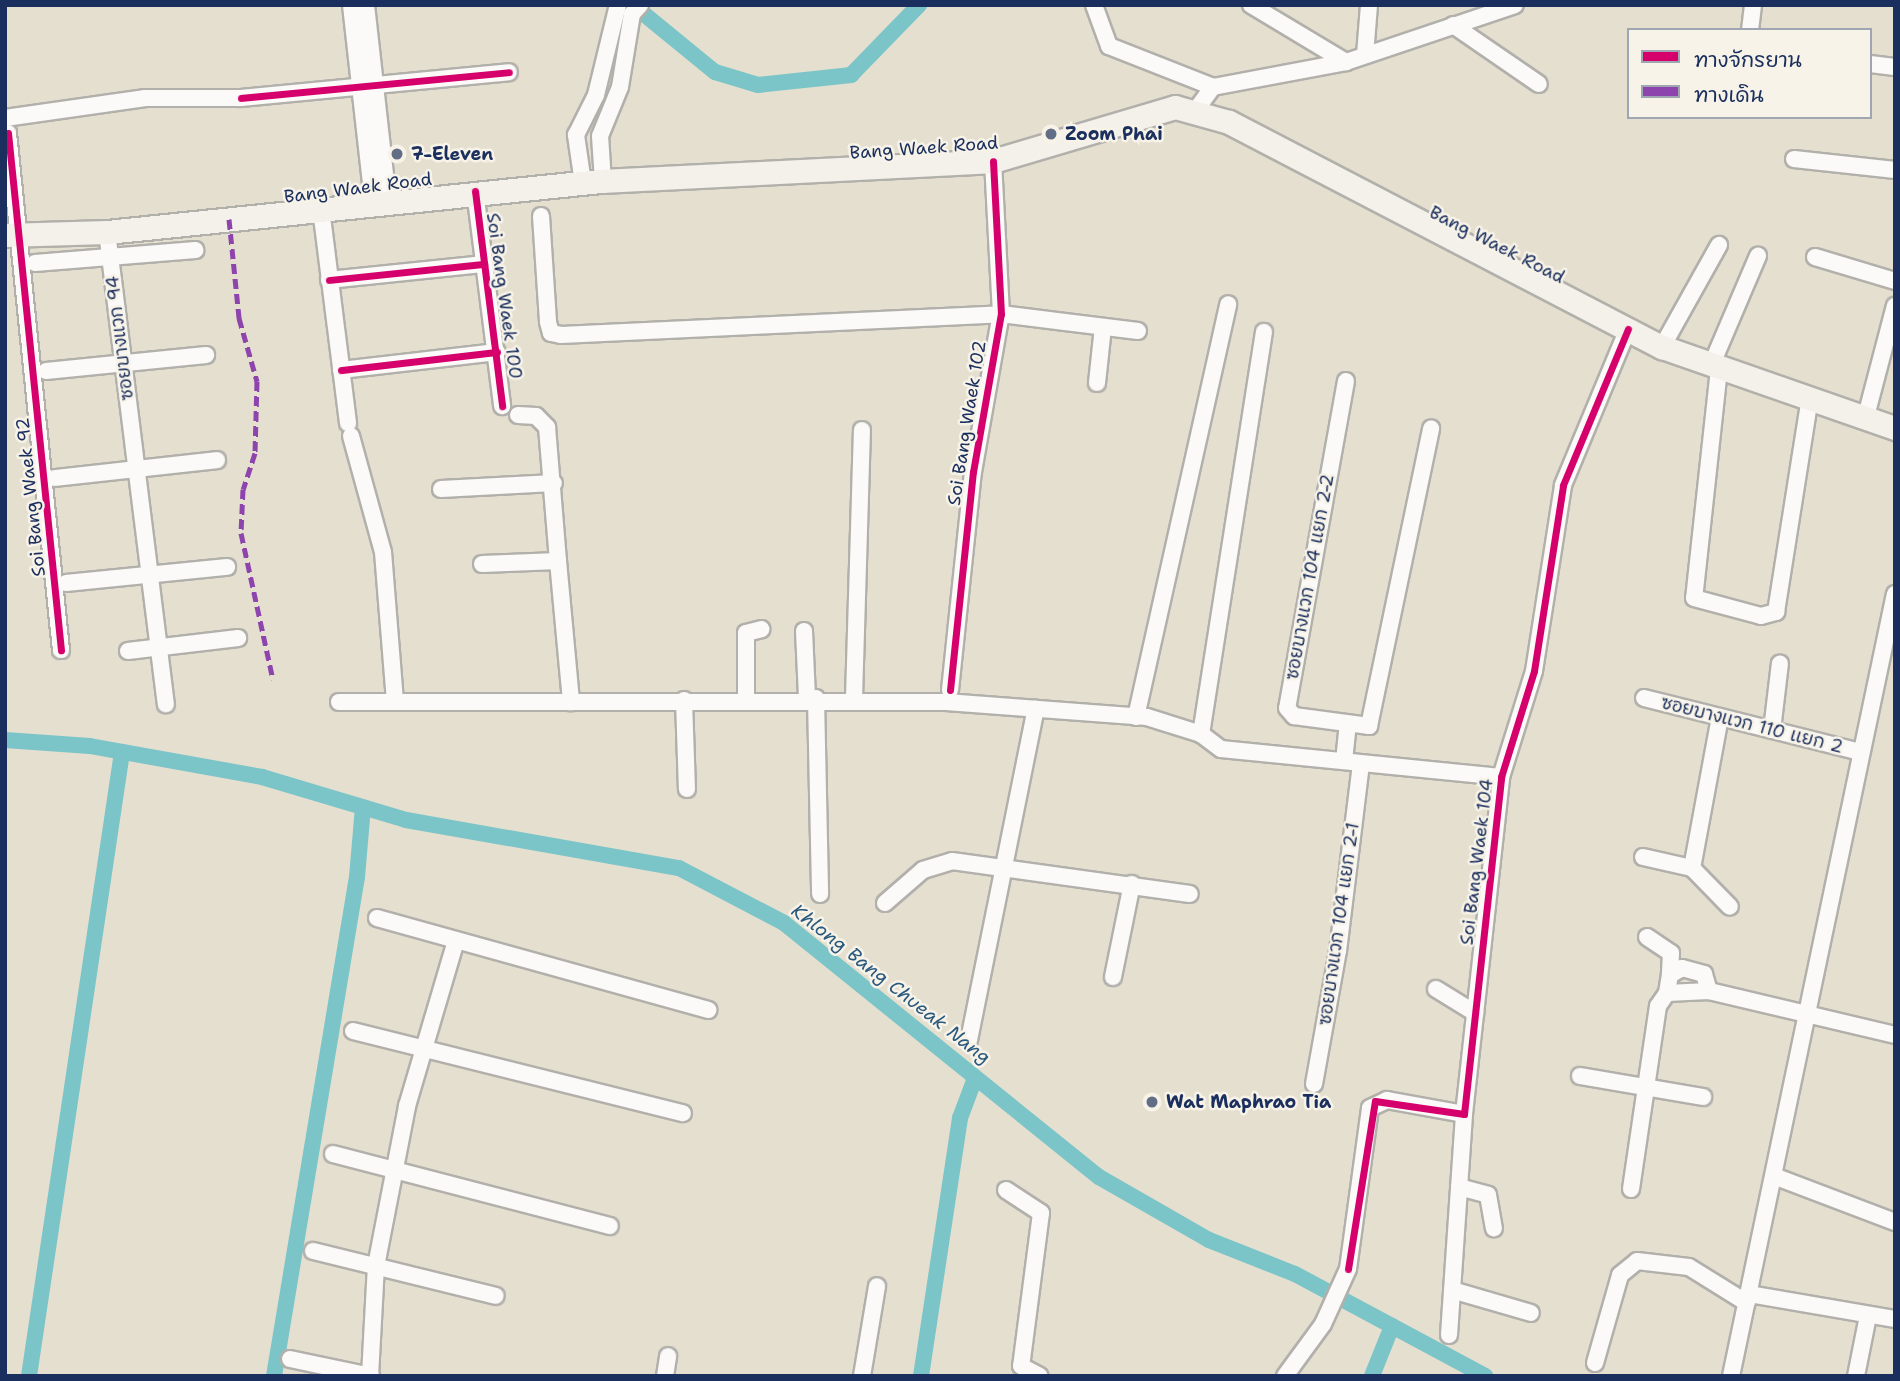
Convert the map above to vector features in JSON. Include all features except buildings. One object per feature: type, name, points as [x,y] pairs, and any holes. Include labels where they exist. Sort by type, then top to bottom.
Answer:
[{"type":"main road","name":"Bang Waek Road","points":[[13,235],[107,232],[475,191],[593,182],[993,161],[1156,109],[1196,110],[1662,347],[1809,403],[1895,428]]},
{"type":"street","points":[[351,5],[367,83],[381,201]]},
{"type":"street","points":[[366,5],[367,83]]},
{"type":"street","points":[[593,182],[576,135],[609,54],[618,5]]},
{"type":"street","points":[[593,182],[600,136],[620,87],[629,29],[640,5]]},
{"type":"street","points":[[1094,5],[1109,46],[1213,87],[1346,62],[1515,5]]},
{"type":"street","points":[[1251,5],[1346,62]]},
{"type":"street","points":[[1364,55],[1369,5]]},
{"type":"street","points":[[1750,28],[1753,5]]},
{"type":"street","points":[[1453,24],[1539,84]]},
{"type":"street","points":[[1872,64],[1895,67]]},
{"type":"street","points":[[7,125],[146,98],[241,98],[367,83],[509,72]]},
{"type":"street","points":[[1196,110],[1213,87]]},
{"type":"street","name":"Soi Bang Waek 92","points":[[7,125],[13,235],[61,650]]},
{"type":"street","points":[[1794,159],[1895,170]]},
{"type":"street","name":"Soi Bang Waek 102","points":[[950,690],[974,458],[1001,314],[993,161]]},
{"type":"street","name":"Soi Bang Waek 100","points":[[475,191],[502,406]]},
{"type":"street","points":[[321,209],[350,430],[383,552],[395,701]]},
{"type":"street","points":[[541,216],[548,322],[551,333],[561,335],[1001,314],[1138,331]]},
{"type":"street","name":"ซอยบางแวก 94","points":[[107,232],[166,704]]},
{"type":"street","points":[[1662,347],[1719,245]]},
{"type":"street","points":[[35,263],[195,250]]},
{"type":"street","points":[[1758,256],[1715,367],[1695,598],[1761,617],[1776,612],[1809,403]]},
{"type":"street","points":[[1815,257],[1895,281]]},
{"type":"street","points":[[330,280],[484,264]]},
{"type":"street","points":[[1136,717],[1228,304]]},
{"type":"street","points":[[1866,420],[1895,306]]},
{"type":"street","points":[[1097,383],[1104,327]]},
{"type":"street","name":"Soi Bang Waek 104","points":[[1449,1335],[1464,1114],[1501,777],[1534,671],[1563,485],[1628,329]]},
{"type":"street","points":[[1201,734],[1264,332]]},
{"type":"street","points":[[341,370],[497,352]]},
{"type":"street","points":[[46,370],[206,355]]},
{"type":"street","name":"ซอยบางแวก 104 แยก 2-2","points":[[1346,381],[1287,708],[1294,716],[1348,725]]},
{"type":"street","points":[[518,415],[536,416],[547,427],[554,483],[571,702]]},
{"type":"street","points":[[1344,761],[1348,725],[1369,726],[1431,428]]},
{"type":"street","points":[[854,698],[862,429]]},
{"type":"street","points":[[55,478],[216,460]]},
{"type":"street","points":[[442,489],[554,483]]},
{"type":"street","points":[[482,564],[558,561]]},
{"type":"street","points":[[66,583],[227,567]]},
{"type":"street","points":[[1731,1376],[1895,594]]},
{"type":"street","points":[[746,699],[746,633],[762,629]]},
{"type":"street","points":[[804,631],[812,698],[820,894]]},
{"type":"street","points":[[128,651],[238,638]]},
{"type":"street","points":[[1772,730],[1780,663]]},
{"type":"street","points":[[339,702],[854,698],[1036,709],[1136,717],[1201,734],[1221,749],[1501,777]]},
{"type":"street","name":"ซอยบางแวก 110 แยก 2","points":[[1644,698],[1860,752]]},
{"type":"street","points":[[684,700],[687,789]]},
{"type":"street","points":[[969,1040],[1036,709]]},
{"type":"street","points":[[1692,868],[1720,717]]},
{"type":"street","name":"ซอยบางแวก 104 แยก 2-1","points":[[1314,1084],[1338,951],[1361,764]]},
{"type":"street","points":[[1643,857],[1692,868],[1730,907]]},
{"type":"street","points":[[886,903],[937,863],[1006,864],[1190,894]]},
{"type":"street","points":[[1113,977],[1132,884]]},
{"type":"street","points":[[377,918],[708,1010]]},
{"type":"street","points":[[1631,1189],[1658,1006],[1667,993],[1670,975],[1671,953],[1647,937]]},
{"type":"street","points":[[290,1359],[371,1376],[376,1266],[395,1170],[424,1049],[456,941]]},
{"type":"street","points":[[1670,975],[1696,968],[1709,991]]},
{"type":"street","points":[[1436,989],[1475,1013]]},
{"type":"street","points":[[1667,993],[1709,991],[1895,1035]]},
{"type":"street","points":[[354,1031],[682,1113]]},
{"type":"street","points":[[1580,1076],[1703,1097]]},
{"type":"street","points":[[1285,1376],[1323,1324],[1348,1269],[1375,1101],[1464,1114]]},
{"type":"street","points":[[333,1154],[610,1226]]},
{"type":"street","points":[[1774,1175],[1893,1217]]},
{"type":"street","points":[[1459,1188],[1488,1195],[1494,1228]]},
{"type":"street","points":[[1006,1190],[1041,1213],[1021,1366],[1040,1376]]},
{"type":"street","points":[[313,1251],[496,1296]]},
{"type":"street","points":[[1594,1363],[1620,1275],[1637,1261],[1689,1266],[1748,1299],[1895,1319]]},
{"type":"street","points":[[862,1376],[877,1286]]},
{"type":"street","points":[[1452,1290],[1531,1314]]},
{"type":"street","points":[[1856,1376],[1868,1316]]},
{"type":"street","points":[[665,1376],[668,1356]]},
{"type":"waterway","points":[[633,5],[715,72],[758,85],[851,75],[919,5]]},
{"type":"waterway","name":"Khlong Bang Chueak Nang","points":[[5,740],[90,746],[262,777],[406,820],[679,868],[784,923],[1099,1177],[1209,1240],[1295,1274],[1485,1376]]},
{"type":"waterway","points":[[29,1376],[122,752]]},
{"type":"waterway","points":[[274,1376],[357,877],[363,807]]},
{"type":"waterway","points":[[921,1376],[960,1118],[975,1078]]},
{"type":"waterway","points":[[1372,1376],[1392,1326]]},
{"type":"marked path","points":[[229,219],[239,318],[257,381],[255,453],[243,489],[241,533],[273,680]]},
{"type":"cycle path","points":[[241,98],[509,72]]},
{"type":"cycle path","points":[[8,133],[61,650]]},
{"type":"cycle path","points":[[950,690],[973,472],[1001,314],[993,161]]},
{"type":"cycle path","points":[[475,191],[502,406]]},
{"type":"cycle path","points":[[329,280],[484,264]]},
{"type":"cycle path","points":[[1348,1269],[1375,1101],[1464,1114],[1501,777],[1534,671],[1563,485],[1628,329]]},
{"type":"cycle path","points":[[341,370],[497,352]]},
{"type":"place","name":"Zoom Phai","points":[[1051,134]]},
{"type":"place","name":"7-Eleven","points":[[397,154]]},
{"type":"place","name":"Wat Maphrao Tia","points":[[1152,1102]]}]
